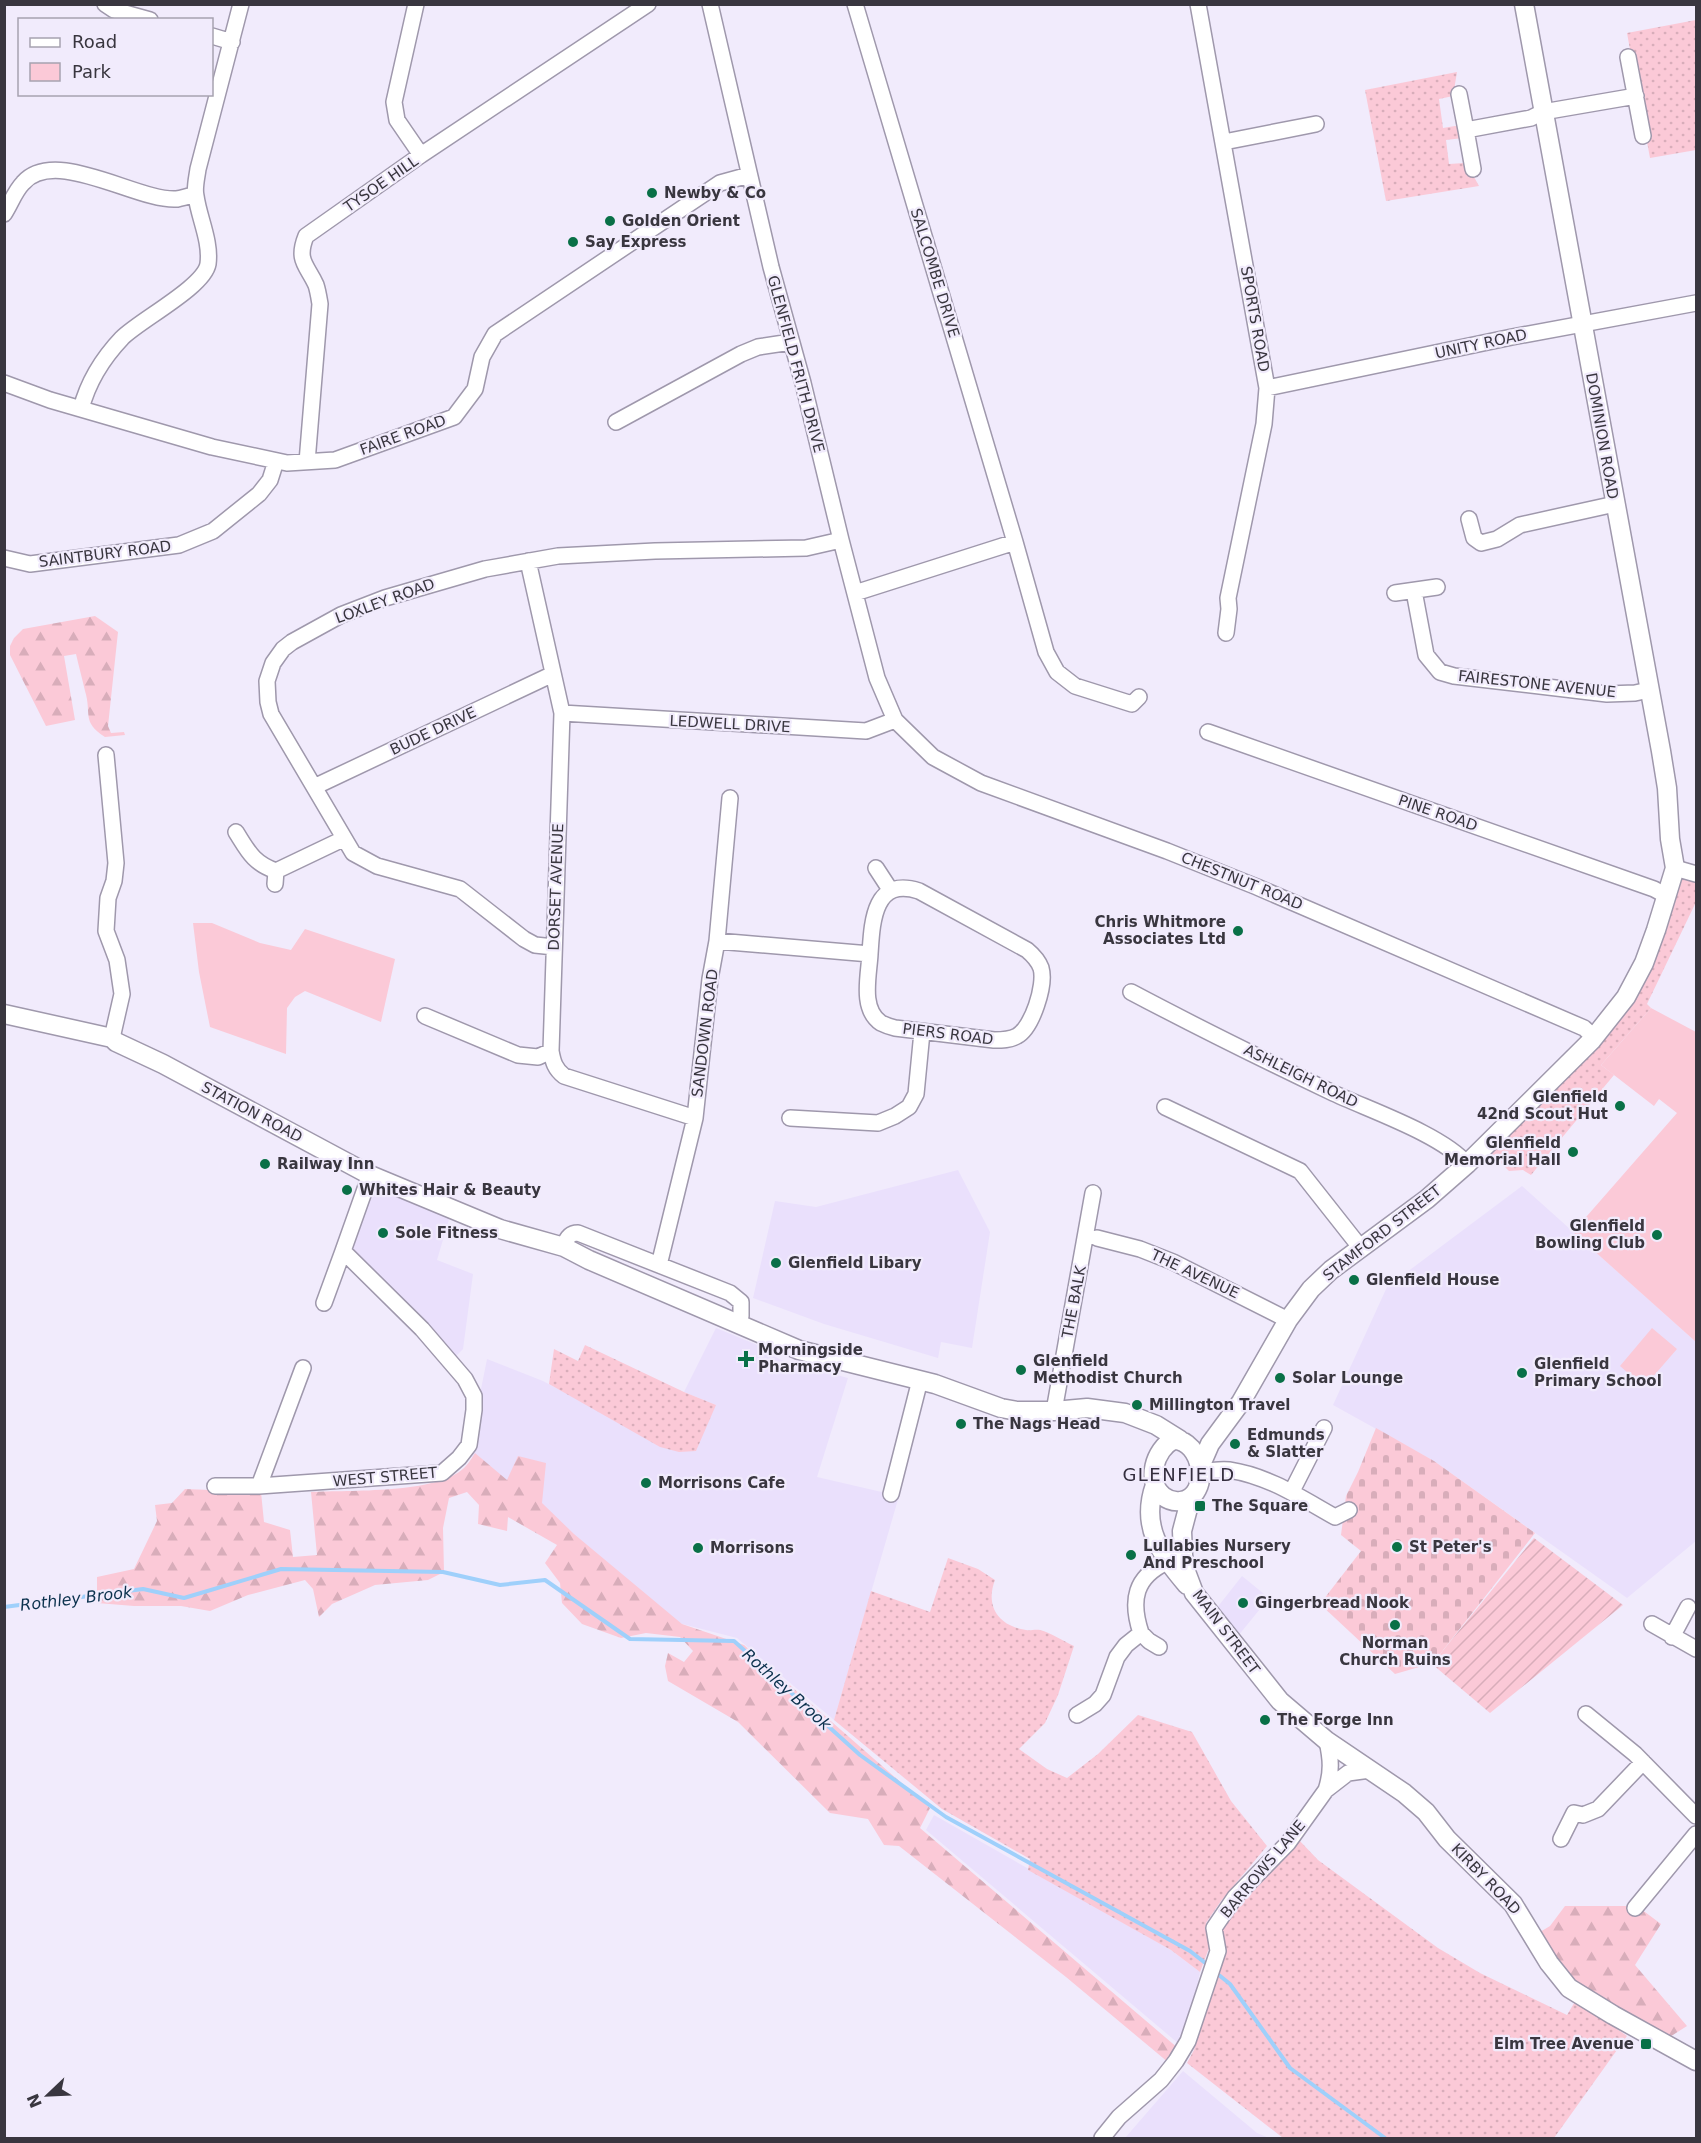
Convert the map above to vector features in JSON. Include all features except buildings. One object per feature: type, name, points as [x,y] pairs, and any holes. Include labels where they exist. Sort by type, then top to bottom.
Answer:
[{"type":"street","points":[[105,4],[114,10],[143,18]]},
{"type":"street","points":[[81,409],[87,388],[104,359],[123,337],[200,280],[208,265],[207,238],[195,194],[198,169],[241,4]]},
{"type":"street","points":[[416,4],[394,102],[397,120],[421,155]]},
{"type":"street","name":"TYSOE HILL","points":[[307,462],[320,304],[317,287],[303,264],[302,247],[306,236],[421,155],[648,4]]},
{"type":"street","name":"GLENFIELD FRITH DRIVE","points":[[710,4],[771,267],[841,540],[877,678],[895,720]]},
{"type":"street","name":"SALCOMBE DRIVE","points":[[855,4],[1046,651],[1057,672],[1075,686],[1132,704],[1139,697]]},
{"type":"street","name":"SPORTS ROAD","points":[[1198,4],[1267,388],[1264,424],[1228,598],[1226,633]]},
{"type":"street","name":"DOMINION ROAD","points":[[1524,4],[1667,788],[1670,838],[1675,868]]},
{"type":"street","points":[[213,36],[232,42]]},
{"type":"street","points":[[1628,57],[1643,136]]},
{"type":"street","points":[[1459,94],[1473,169]]},
{"type":"street","points":[[1466,130],[1531,118],[1544,112],[1636,96]]},
{"type":"street","points":[[1224,142],[1316,124]]},
{"type":"street","points":[[4,214],[23,182],[37,173],[54,170],[83,174],[159,197],[177,199],[195,194]]},
{"type":"street","name":"FAIRE ROAD","points":[[4,383],[81,409],[212,447],[287,463],[335,460],[454,417],[475,389],[482,357],[495,334],[720,183],[749,175]]},
{"type":"street","name":"UNITY ROAD","points":[[1267,388],[1512,336],[1696,303]]},
{"type":"street","points":[[616,422],[741,354],[758,347],[791,342]]},
{"type":"street","name":"SAINTBURY ROAD","points":[[4,558],[30,564],[179,545],[213,531],[259,494],[270,480],[276,460]]},
{"type":"street","points":[[1469,519],[1474,538],[1480,543],[1497,538],[1520,525],[1615,504]]},
{"type":"street","name":"LOXLEY ROAD","points":[[554,947],[529,942],[460,889],[376,866],[352,853],[272,714],[266,691],[273,663],[283,650],[302,636],[341,615],[386,598],[485,569],[558,556],[655,551],[806,548],[841,540]]},
{"type":"street","points":[[855,593],[1015,542]]},
{"type":"street","name":"DORSET AVENUE","points":[[528,561],[562,713],[551,1052]]},
{"type":"street","points":[[1395,593],[1437,587]]},
{"type":"street","name":"FAIRESTONE AVENUE","points":[[1414,591],[1426,655],[1440,672],[1454,676],[1607,694],[1649,690]]},
{"type":"street","name":"BUDE DRIVE","points":[[314,788],[553,674]]},
{"type":"street","name":"LEDWELL DRIVE","points":[[562,713],[866,731],[895,720]]},
{"type":"street","name":"CHESTNUT ROAD","points":[[895,720],[933,757],[981,783],[1167,851],[1257,887],[1584,1028],[1594,1037]]},
{"type":"street","name":"PINE ROAD","points":[[1208,732],[1654,889],[1667,896]]},
{"type":"street","points":[[106,755],[116,863],[114,881],[108,898],[106,932],[117,960],[122,994],[112,1038]]},
{"type":"street","name":"SANDOWN ROAD","points":[[659,1265],[695,1118],[710,979],[717,941],[730,798]]},
{"type":"street","points":[[236,832],[252,858],[275,877],[343,839]]},
{"type":"street","points":[[875,865],[891,891]]},
{"type":"street","points":[[1675,868],[1696,874]]},
{"type":"street","name":"STAMFORD STREET","points":[[1200,1469],[1217,1433],[1248,1391],[1288,1320],[1311,1288],[1360,1247],[1427,1199],[1467,1164],[1594,1037],[1626,998],[1644,963],[1675,868]]},
{"type":"street","name":"PIERS ROAD","points":[[910,888],[1027,950],[1036,958],[1041,968],[1042,987],[1027,1028],[1018,1036],[1007,1040],[994,1041],[895,1028],[881,1023],[872,1014],[868,1002],[870,954],[875,910],[891,891],[910,888]]},
{"type":"street","points":[[717,941],[870,954]]},
{"type":"street","name":"ASHLEIGH ROAD","points":[[1131,992],[1330,1091],[1436,1140],[1459,1155],[1467,1164]]},
{"type":"street","name":"STATION ROAD","points":[[4,1014],[112,1038],[370,1175],[500,1229],[564,1247],[588,1260],[799,1350],[920,1380],[1001,1408],[1017,1411],[1087,1408],[1125,1413],[1167,1431],[1182,1441]]},
{"type":"street","points":[[425,1016],[518,1055],[538,1057],[551,1052],[555,1066],[564,1076],[695,1118]]},
{"type":"street","points":[[790,1118],[878,1123],[909,1107],[916,1094],[922,1032]]},
{"type":"street","points":[[1165,1107],[1300,1171],[1360,1247]]},
{"type":"street","points":[[324,1303],[370,1175]]},
{"type":"street","name":"THE BALK","points":[[1054,1411],[1094,1193]]},
{"type":"street","points":[[564,1247],[568,1236],[578,1233],[737,1297],[742,1309],[738,1324]]},
{"type":"street","name":"THE AVENUE","points":[[1097,1238],[1140,1249],[1173,1262],[1288,1320]]},
{"type":"street","name":"WEST STREET","points":[[215,1486],[259,1486],[442,1473],[459,1458],[469,1445],[474,1396],[465,1379],[404,1310],[343,1251]]},
{"type":"street","points":[[259,1486],[303,1368]]},
{"type":"street","points":[[891,1494],[920,1380]]},
{"type":"street","points":[[1145,1421],[1154,1432],[1161,1449]]},
{"type":"street","points":[[1292,1491],[1324,1428]]},
{"type":"street","points":[[1194,1593],[1167,1562],[1158,1545],[1151,1521],[1150,1506],[1155,1485],[1154,1476],[1157,1459],[1161,1449],[1167,1443],[1200,1440],[1217,1433]]},
{"type":"street","points":[[1155,1485],[1162,1496],[1169,1500],[1183,1501],[1191,1497],[1197,1489],[1200,1469],[1195,1454],[1182,1441]]},
{"type":"street","points":[[1200,1469],[1227,1470],[1256,1477],[1292,1491],[1335,1517],[1349,1510]]},
{"type":"street","name":"MAIN STREET","points":[[1191,1497],[1182,1531],[1185,1569],[1194,1593],[1280,1701],[1327,1741]]},
{"type":"street","points":[[1159,1647],[1141,1633],[1136,1611],[1137,1592],[1153,1569],[1173,1558],[1182,1531]]},
{"type":"street","points":[[1672,1637],[1688,1607]]},
{"type":"street","points":[[1652,1624],[1696,1649]]},
{"type":"street","points":[[1077,1715],[1095,1704],[1108,1684],[1117,1657],[1126,1645],[1141,1633]]},
{"type":"street","points":[[1586,1714],[1643,1762],[1696,1816]]},
{"type":"street","points":[[1326,1790],[1331,1774],[1331,1758],[1327,1741]]},
{"type":"street","name":"KIRBY ROAD","points":[[1327,1741],[1417,1803],[1447,1839],[1513,1904],[1550,1964],[1569,1988],[1696,2061]]},
{"type":"street","points":[[1561,1839],[1574,1813],[1583,1815],[1598,1809],[1643,1762]]},
{"type":"street","points":[[1326,1790],[1348,1773],[1370,1770]]},
{"type":"street","name":"BARROWS LANE","points":[[1102,2139],[1119,2117],[1161,2080],[1176,2061],[1188,2041],[1218,1952],[1214,1928],[1236,1897],[1288,1843],[1326,1790]]},
{"type":"street","points":[[1635,1908],[1696,1834]]},
{"type":"shaded area","points":[[958,1170],[990,1232],[972,1348],[941,1342],[938,1358],[824,1324],[753,1298],[775,1201],[816,1207]]},
{"type":"shaded area","points":[[373,1182],[450,1216],[437,1260],[473,1274],[463,1349],[454,1358],[350,1250]]},
{"type":"shaded area","name":"Glenfield Primary School","points":[[1522,1186],[1696,1342],[1696,1541],[1627,1598],[1434,1461],[1333,1405],[1387,1287]]},
{"type":"shaded area","points":[[716,1328],[755,1344],[781,1360],[848,1378],[817,1477],[899,1496],[834,1720],[737,1638],[655,1617],[468,1454],[487,1359],[543,1381],[594,1408],[716,1405],[684,1392]]},
{"type":"shaded area","name":"Gingerbread Nook","points":[[1242,1576],[1269,1598],[1238,1636],[1216,1609]]},
{"type":"shaded area","points":[[934,1815],[1171,1950],[1200,1972],[1189,2024],[1179,2044],[926,1830]]},
{"type":"shaded area","points":[[1183,2071],[1257,2133],[1269,2138],[1125,2138]]},
{"type":"green space","points":[[1696,20],[1696,150],[1650,158],[1627,33]]},
{"type":"green space","points":[[1457,72],[1453,96],[1439,99],[1443,128],[1461,125],[1463,138],[1446,140],[1449,164],[1464,163],[1479,186],[1386,201],[1365,90]]},
{"type":"green space","points":[[95,616],[118,632],[108,726],[111,733],[124,732],[125,735],[105,737],[93,727],[76,654],[64,656],[75,720],[46,726],[10,655],[10,646],[14,638],[23,629]]},
{"type":"green space","points":[[1675,868],[1696,874],[1696,902],[1647,1004],[1651,1008],[1601,1065],[1614,1075],[1531,1175],[1523,1170],[1509,1171],[1485,1147],[1626,997]]},
{"type":"green space","points":[[193,923],[212,923],[260,943],[291,950],[305,929],[395,959],[381,1022],[305,991],[295,997],[287,1008],[286,1054],[210,1027],[199,972]]},
{"type":"green space","points":[[1651,1008],[1696,1032],[1696,1342],[1573,1232],[1677,1113],[1659,1099],[1654,1106],[1601,1065]]},
{"type":"green space","points":[[1652,1328],[1677,1349],[1644,1387],[1620,1366]]},
{"type":"green space","points":[[585,1345],[716,1405],[696,1451],[679,1452],[660,1447],[549,1384],[554,1349],[578,1361]]},
{"type":"green space","points":[[1376,1428],[1434,1461],[1535,1533],[1433,1663],[1395,1674],[1320,1604],[1361,1551],[1341,1535],[1346,1496]]},
{"type":"green space","points":[[475,1453],[507,1480],[518,1456],[546,1463],[542,1503],[574,1534],[682,1624],[744,1645],[930,1808],[920,1828],[1179,2049],[1169,2063],[1066,1977],[899,1846],[884,1845],[868,1819],[830,1813],[738,1722],[668,1681],[665,1666],[668,1653],[684,1662],[693,1651],[680,1637],[646,1633],[621,1638],[582,1624],[562,1603],[560,1583],[545,1563],[557,1545],[508,1517],[507,1531],[478,1524],[479,1505],[467,1492],[449,1498],[443,1528],[444,1572],[428,1580],[375,1585],[332,1604],[319,1617],[313,1589],[305,1580],[248,1595],[210,1611],[181,1606],[97,1603],[97,1577],[134,1569],[157,1521],[155,1505],[172,1503],[185,1489],[261,1492],[264,1522],[290,1530],[293,1557],[317,1555],[311,1492],[392,1489],[434,1482],[464,1468]]},
{"type":"green space","points":[[1534,1538],[1623,1605],[1490,1713],[1432,1664]]},
{"type":"green space","points":[[948,1558],[978,1569],[995,1580],[992,1589],[993,1606],[1001,1619],[1008,1624],[1026,1630],[1044,1631],[1074,1646],[1058,1695],[1045,1723],[1019,1749],[1047,1769],[1067,1778],[1098,1754],[1138,1715],[1192,1732],[1231,1801],[1267,1846],[1221,1901],[1206,1923],[1209,1948],[1200,1972],[1171,1950],[1028,1870],[1030,1859],[942,1809],[834,1720],[871,1591],[930,1612]]},
{"type":"green space","points":[[1298,1839],[1318,1860],[1438,1948],[1480,1973],[1567,2015],[1576,2000],[1627,2036],[1554,2138],[1283,2138],[1187,2063],[1194,2050],[1214,1985],[1220,1929],[1240,1900]]},
{"type":"green space","points":[[1565,1906],[1637,1906],[1661,1924],[1635,1965],[1687,2026],[1665,2040],[1577,1988],[1540,1932],[1550,1926]]},
{"type":"waterway","name":"Rothley Brook","points":[[4,1607],[143,1589],[184,1598],[281,1569],[443,1572],[500,1585],[545,1580],[630,1639],[734,1641],[860,1755],[946,1817],[1190,1951],[1209,1966]]},
{"type":"waterway","name":"Rothley Brook","points":[[1214,1971],[1230,1984],[1290,2068],[1385,2138]]},
{"type":"place","name":"Newby & Co","points":[[652,193]]},
{"type":"place","name":"Golden Orient","points":[[610,221]]},
{"type":"place","name":"Say Express","points":[[573,242]]},
{"type":"place","name":"Chris Whitmore Associates Ltd","points":[[1238,931]]},
{"type":"place","name":"Glenfield 42nd Scout Hut","points":[[1620,1106]]},
{"type":"place","name":"Glenfield Memorial Hall","points":[[1573,1152]]},
{"type":"place","name":"Railway Inn","points":[[265,1164]]},
{"type":"place","name":"Whites Hair & Beauty","points":[[347,1190]]},
{"type":"place","name":"Sole Fitness","points":[[383,1233]]},
{"type":"place","name":"Glenfield Bowling Club","points":[[1657,1235]]},
{"type":"place","name":"Glenfield Libary","points":[[776,1263]]},
{"type":"place","name":"Glenfield House","points":[[1354,1280]]},
{"type":"place","name":"Morningside Pharmacy","points":[[746,1359]]},
{"type":"place","name":"Glenfield Methodist Church","points":[[1021,1370]]},
{"type":"place","name":"Glenfield Primary School","points":[[1522,1373]]},
{"type":"place","name":"Solar Lounge","points":[[1280,1378]]},
{"type":"place","name":"Millington Travel","points":[[1137,1405]]},
{"type":"place","name":"The Nags Head","points":[[961,1424]]},
{"type":"place","name":"Edmunds & Slatter","points":[[1235,1444]]},
{"type":"place","name":"Morrisons Cafe","points":[[646,1483]]},
{"type":"place","name":"The Square","points":[[1200,1506]]},
{"type":"place","name":"St Peter's","points":[[1397,1547]]},
{"type":"place","name":"Morrisons","points":[[698,1548]]},
{"type":"place","name":"Lullabies Nursery And Preschool","points":[[1131,1555]]},
{"type":"place","name":"Gingerbread Nook","points":[[1243,1603]]},
{"type":"place","name":"Norman Church Ruins","points":[[1395,1625]]},
{"type":"place","name":"The Forge Inn","points":[[1265,1720]]},
{"type":"place","name":"Elm Tree Avenue","points":[[1646,2044]]},
{"type":"district","name":"GLENFIELD","points":[[1179,1475]]}]
